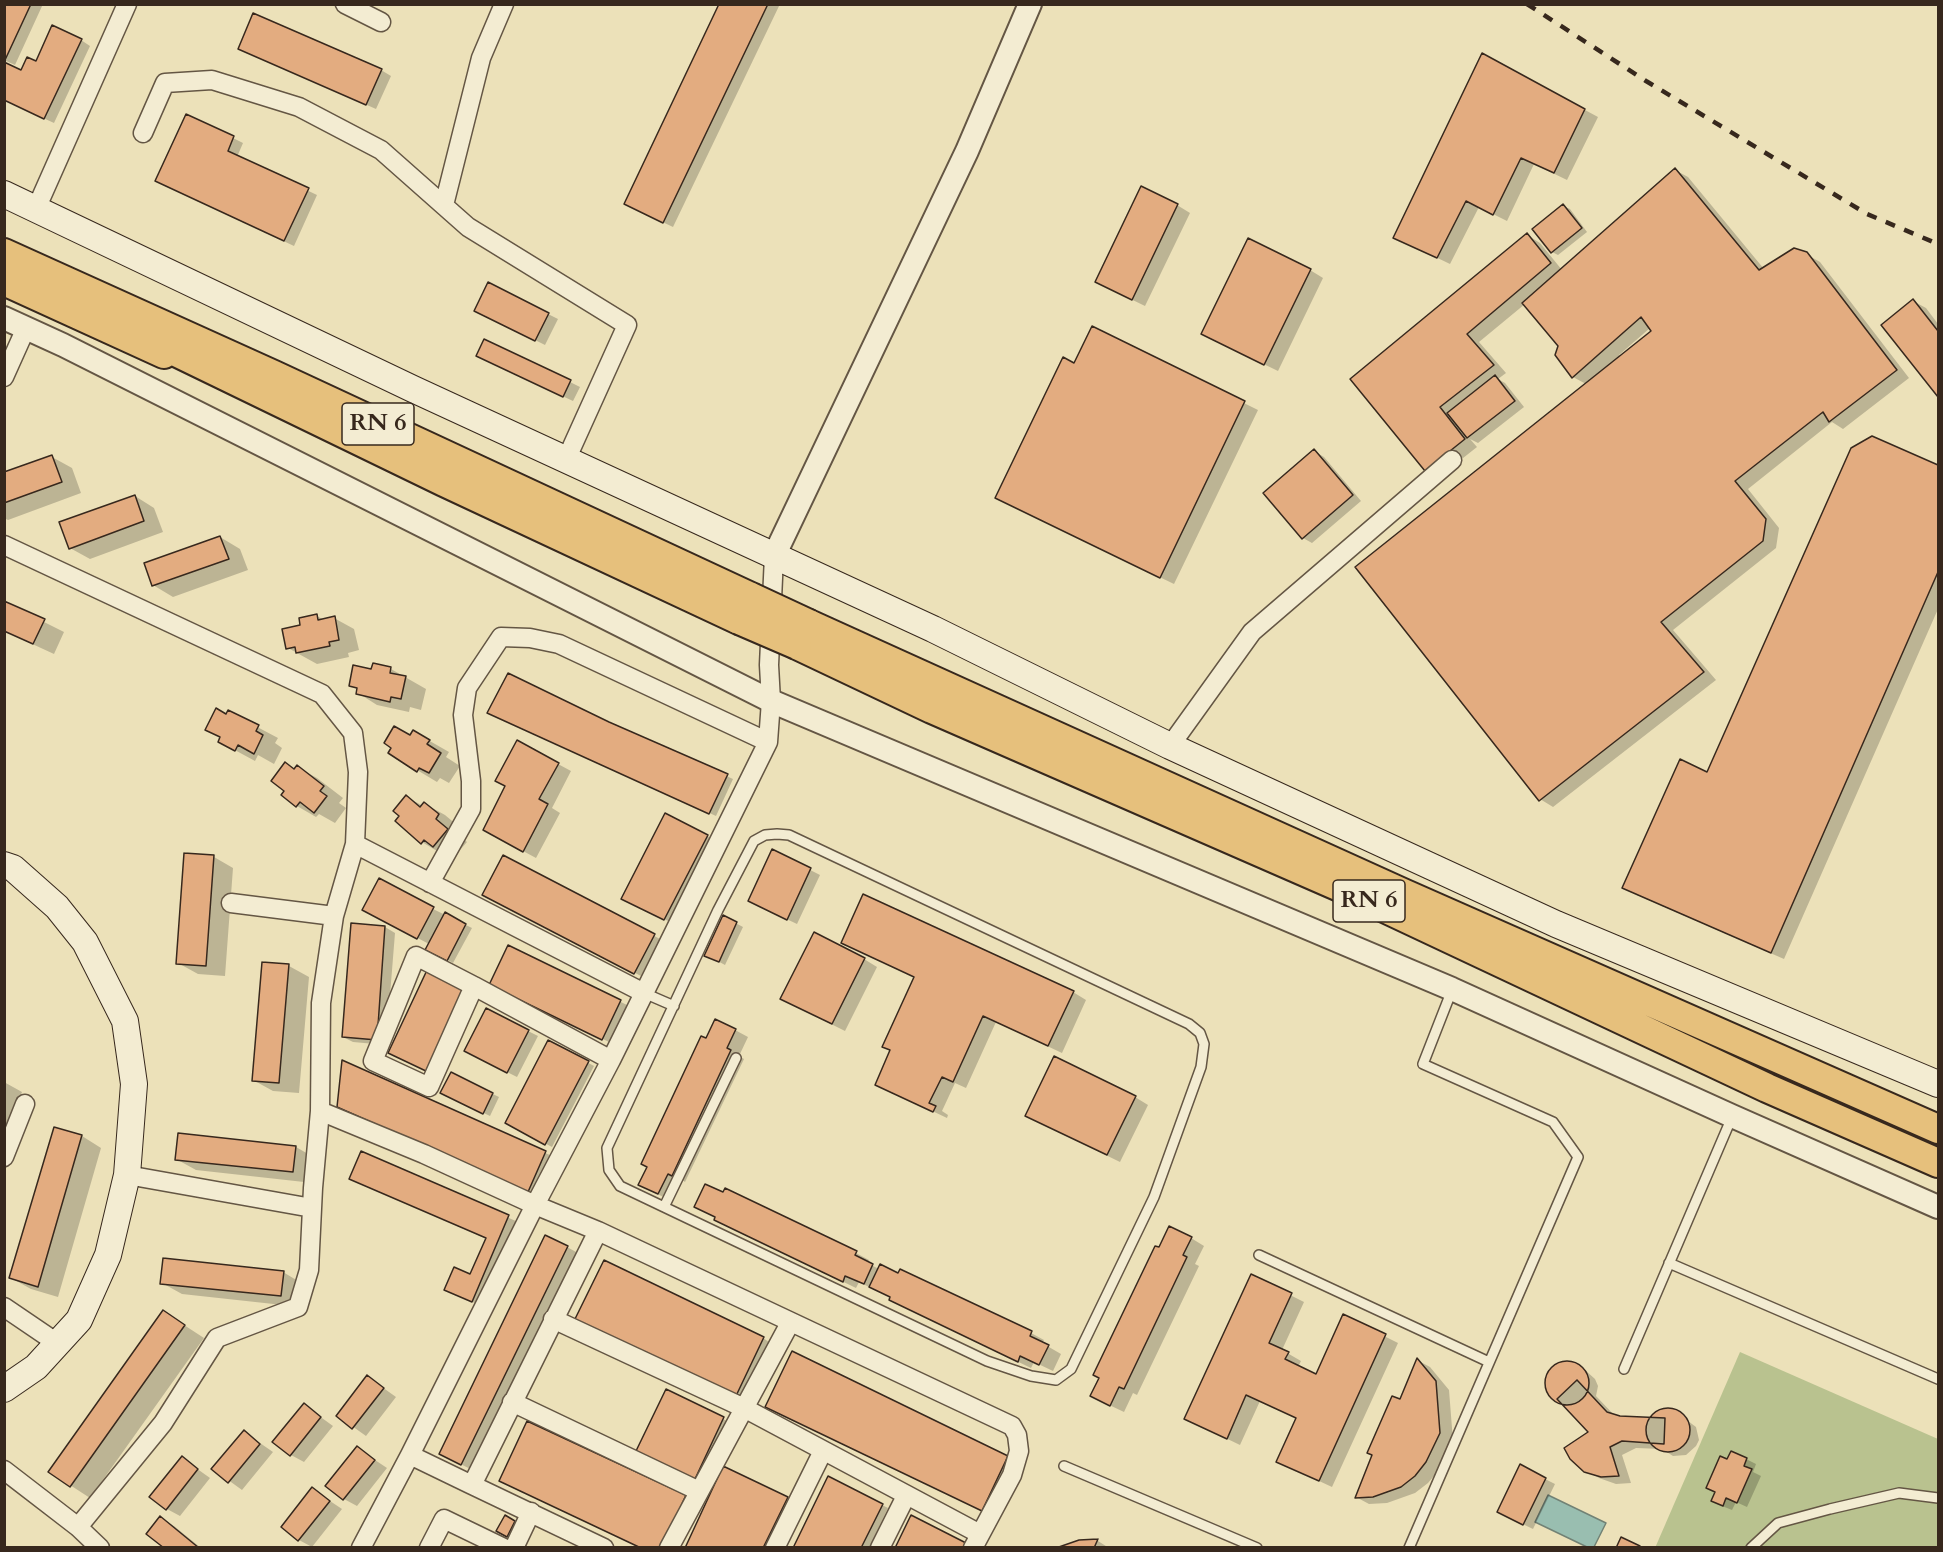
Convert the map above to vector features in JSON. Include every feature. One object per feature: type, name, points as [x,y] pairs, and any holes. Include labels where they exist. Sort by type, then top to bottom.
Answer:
[{"type":"main road","points":[[4,194],[566,460],[933,629],[1170,746],[1556,924],[1938,1084]]},
{"type":"main road","name":"RN 6","points":[[4,238],[120,294],[272,387]]},
{"type":"main road","name":"RN 6","points":[[4,253],[272,387],[444,482],[745,608],[1392,888],[1938,1129]]},
{"type":"main road","name":"RN 6","points":[[4,269],[272,387]]},
{"type":"main road","name":"RN 6","points":[[4,281],[124,338],[272,387]]},
{"type":"main road","name":"RN 6","points":[[803,635],[933,710],[1342,888],[1767,1088],[1938,1163]]},
{"type":"main road","points":[[4,865],[13,868],[57,906],[85,942],[125,1022],[134,1084],[127,1176],[108,1255],[79,1320],[36,1367],[4,1389]]},
{"type":"street","points":[[36,209],[127,4]]},
{"type":"street","points":[[345,4],[381,22]]},
{"type":"street","points":[[444,205],[481,58],[504,4]]},
{"type":"street","points":[[360,1548],[410,1455],[535,1205],[611,1060],[768,742],[774,555],[967,151],[1030,4]]},
{"type":"street","points":[[143,133],[165,83],[212,81],[299,107],[381,150],[468,227],[627,325],[566,460]]},
{"type":"street","points":[[4,318],[85,355],[771,701],[1452,989],[1938,1207]]},
{"type":"street","points":[[4,377],[26,328]]},
{"type":"street","points":[[1170,746],[1252,632],[1452,460]]},
{"type":"street","points":[[4,545],[322,694],[353,733],[357,772],[355,844],[334,916],[321,1003],[320,1111],[309,1270],[298,1307],[217,1338],[163,1422],[78,1527]]},
{"type":"street","points":[[430,882],[471,809],[471,781],[463,715],[467,688],[501,637],[530,638],[559,644],[768,742]]},
{"type":"street","points":[[355,844],[644,993]]},
{"type":"street","points":[[231,903],[334,916]]},
{"type":"street","points":[[474,986],[429,1087],[374,1061],[416,956],[474,986],[611,1060]]},
{"type":"street","points":[[4,1157],[25,1104]]},
{"type":"street","points":[[320,1111],[598,1231],[1012,1426],[1017,1435],[1019,1451],[1012,1474],[976,1541],[906,1496],[744,1408],[553,1319]]},
{"type":"street","points":[[127,1176],[312,1208]]},
{"type":"street","points":[[472,1485],[598,1231]]},
{"type":"street","points":[[4,1307],[57,1343]]},
{"type":"street","points":[[669,1548],[790,1323]]},
{"type":"street","points":[[512,1402],[699,1491]]},
{"type":"street","points":[[775,1548],[824,1451]]},
{"type":"street","points":[[410,1455],[604,1548]]},
{"type":"street","points":[[4,1470],[78,1527],[100,1548]]},
{"type":"street","points":[[880,1548],[906,1496]]},
{"type":"street","points":[[514,1548],[531,1512]]},
{"type":"street","points":[[429,1548],[444,1518],[504,1548]]},
{"type":"lane","points":[[765,835],[789,835],[1189,1024],[1200,1033],[1204,1044],[1202,1067],[1154,1197],[1071,1370],[1056,1380],[1031,1376],[987,1361],[664,1207],[620,1186],[609,1170],[607,1148],[718,910],[754,841],[765,835]]},
{"type":"lane","points":[[1409,1548],[1578,1157],[1553,1122],[1423,1064],[1452,989]]},
{"type":"lane","points":[[644,993],[674,1006]]},
{"type":"lane","points":[[664,1207],[736,1058]]},
{"type":"lane","points":[[1624,1369],[1732,1116]]},
{"type":"lane","points":[[1259,1255],[1490,1362]]},
{"type":"lane","points":[[1669,1263],[1938,1379]]},
{"type":"lane","points":[[1064,1466],[1257,1548]]},
{"type":"lane","points":[[1751,1548],[1778,1523],[1899,1493],[1938,1498]]},
{"type":"green space","points":[[1740,1352],[1938,1439],[1938,1547],[1655,1548]]},
{"type":"shaded area","points":[[1548,1495],[1606,1523],[1594,1547],[1587,1547],[1535,1522]]},
{"type":"building","points":[[4,4],[31,4],[5,60],[4,60]]},
{"type":"building","points":[[719,4],[768,4],[663,223],[624,204]]},
{"type":"building","points":[[253,13],[382,69],[366,105],[238,49]]},
{"type":"building","points":[[52,25],[82,39],[44,119],[4,100],[4,62],[21,70],[27,57],[36,61]]},
{"type":"building","points":[[1482,53],[1585,109],[1554,173],[1521,158],[1493,215],[1466,201],[1437,258],[1393,238]]},
{"type":"building","points":[[186,114],[234,136],[228,151],[309,188],[284,241],[155,181]]},
{"type":"building","points":[[1675,168],[1759,270],[1794,248],[1807,252],[1897,370],[1829,422],[1823,412],[1735,481],[1766,519],[1763,541],[1661,622],[1704,672],[1539,801],[1355,567],[1651,331],[1641,317],[1572,378],[1555,355],[1558,346],[1522,303]]},
{"type":"building","points":[[1141,186],[1178,204],[1132,300],[1095,282]]},
{"type":"building","points":[[1563,204],[1582,228],[1551,253],[1532,229]]},
{"type":"building","points":[[1527,233],[1551,263],[1467,334],[1494,365],[1440,407],[1465,439],[1425,471],[1350,379]]},
{"type":"building","points":[[1248,238],[1311,269],[1264,365],[1201,334]]},
{"type":"building","points":[[488,282],[549,313],[535,341],[474,311]]},
{"type":"building","points":[[1913,299],[1938,331],[1938,397],[1881,325]]},
{"type":"building","points":[[1092,326],[1245,401],[1160,578],[995,498],[1063,357],[1074,363]]},
{"type":"building","points":[[484,339],[571,380],[563,397],[476,356]]},
{"type":"building","points":[[1495,375],[1515,401],[1467,438],[1447,413]]},
{"type":"building","points":[[1872,436],[1938,465],[1938,572],[1771,953],[1622,888],[1680,759],[1707,772],[1851,448]]},
{"type":"building","points":[[1314,449],[1353,495],[1302,539],[1263,493]]},
{"type":"building","points":[[52,455],[62,482],[4,503],[4,472]]},
{"type":"building","points":[[135,495],[144,521],[69,549],[59,522]]},
{"type":"building","points":[[220,536],[229,559],[152,586],[144,563]]},
{"type":"building","points":[[4,601],[45,619],[33,644],[4,631]]},
{"type":"building","points":[[317,614],[318,620],[335,616],[339,640],[329,642],[330,646],[296,653],[295,647],[286,649],[282,629],[300,625],[299,618]]},
{"type":"building","points":[[373,663],[391,667],[390,673],[406,676],[401,699],[391,697],[390,702],[356,694],[357,688],[349,686],[353,665],[371,669]]},
{"type":"building","points":[[508,673],[609,722],[728,774],[709,814],[487,713]]},
{"type":"building","points":[[216,708],[226,714],[228,710],[259,725],[256,731],[263,735],[254,754],[238,745],[235,751],[218,742],[220,737],[205,730]]},
{"type":"building","points":[[394,726],[410,735],[413,730],[430,740],[427,744],[441,753],[429,773],[419,768],[417,772],[388,753],[391,748],[384,743]]},
{"type":"building","points":[[517,740],[559,763],[539,799],[548,804],[523,852],[483,830],[505,786],[495,781]]},
{"type":"building","points":[[285,762],[294,769],[297,765],[324,786],[320,791],[327,796],[314,813],[300,802],[296,807],[281,795],[284,791],[271,781]]},
{"type":"building","points":[[406,795],[420,807],[424,802],[439,814],[436,819],[448,829],[433,847],[424,840],[421,844],[395,821],[399,816],[393,811]]},
{"type":"building","points":[[665,813],[708,835],[664,920],[621,899]]},
{"type":"building","points":[[772,849],[811,868],[787,920],[748,901]]},
{"type":"building","points":[[184,853],[214,855],[206,966],[176,964]]},
{"type":"building","points":[[503,855],[655,934],[634,974],[482,895]]},
{"type":"building","points":[[379,878],[434,907],[417,939],[362,910]]},
{"type":"building","points":[[863,894],[1074,991],[1048,1046],[983,1016],[953,1082],[942,1077],[929,1103],[936,1106],[933,1112],[875,1085],[890,1050],[882,1047],[914,977],[841,943]]},
{"type":"building","points":[[445,912],[466,924],[447,961],[425,950]]},
{"type":"building","points":[[723,915],[737,922],[719,962],[704,956]]},
{"type":"building","points":[[351,923],[385,926],[377,1040],[342,1037]]},
{"type":"building","points":[[814,932],[865,958],[832,1024],[780,999]]},
{"type":"building","points":[[508,945],[621,1000],[602,1040],[489,985]]},
{"type":"building","points":[[262,962],[289,964],[279,1083],[252,1081]]},
{"type":"building","points":[[428,968],[468,987],[428,1072],[388,1053]]},
{"type":"building","points":[[486,1008],[529,1030],[507,1073],[464,1051]]},
{"type":"building","points":[[715,1019],[736,1029],[727,1048],[731,1050],[672,1176],[668,1174],[658,1194],[638,1185],[647,1167],[641,1164],[701,1036],[706,1038]]},
{"type":"building","points":[[548,1040],[589,1061],[545,1145],[505,1123]]},
{"type":"building","points":[[1054,1056],[1136,1096],[1107,1155],[1025,1116]]},
{"type":"building","points":[[342,1060],[546,1151],[528,1192],[337,1107]]},
{"type":"building","points":[[451,1072],[493,1093],[483,1114],[440,1093]]},
{"type":"building","points":[[54,1127],[82,1135],[38,1287],[9,1278]]},
{"type":"building","points":[[178,1133],[296,1146],[293,1172],[175,1160]]},
{"type":"building","points":[[361,1151],[509,1215],[472,1302],[444,1290],[454,1267],[470,1274],[486,1238],[349,1179]]},
{"type":"building","points":[[705,1184],[723,1192],[725,1188],[857,1251],[855,1255],[873,1264],[864,1284],[845,1276],[843,1282],[714,1220],[715,1217],[694,1207]]},
{"type":"building","points":[[1169,1226],[1192,1237],[1183,1255],[1187,1257],[1124,1389],[1119,1387],[1110,1406],[1090,1396],[1099,1378],[1093,1375],[1155,1246],[1159,1247]]},
{"type":"building","points":[[545,1235],[568,1246],[461,1465],[439,1454]]},
{"type":"building","points":[[163,1258],[284,1271],[281,1296],[160,1284]]},
{"type":"building","points":[[604,1260],[764,1337],[735,1398],[574,1321]]},
{"type":"building","points":[[880,1264],[898,1273],[900,1269],[1032,1331],[1030,1336],[1049,1345],[1039,1365],[1020,1356],[1018,1362],[889,1300],[890,1297],[869,1287]]},
{"type":"building","points":[[1251,1274],[1292,1293],[1269,1343],[1289,1352],[1285,1359],[1316,1374],[1343,1314],[1386,1334],[1319,1481],[1276,1462],[1296,1418],[1246,1395],[1227,1439],[1184,1419]]},
{"type":"building","points":[[163,1310],[185,1325],[70,1487],[48,1472]]},
{"type":"building","points":[[792,1351],[1008,1456],[982,1511],[765,1407]]},
{"type":"building","points":[[1417,1358],[1436,1381],[1440,1433],[1426,1462],[1415,1476],[1401,1487],[1373,1497],[1355,1498],[1372,1455],[1367,1453],[1392,1396],[1400,1399]]},
{"type":"building","points":[[1567,1361],[1583,1367],[1589,1383],[1583,1399],[1567,1405],[1551,1399],[1545,1383],[1551,1367]]},
{"type":"building","points":[[367,1375],[384,1388],[352,1429],[336,1416]]},
{"type":"building","points":[[1577,1380],[1607,1412],[1620,1416],[1665,1418],[1664,1444],[1622,1441],[1610,1447],[1619,1476],[1601,1477],[1584,1472],[1570,1459],[1564,1448],[1588,1432],[1557,1399]]},
{"type":"building","points":[[666,1389],[724,1417],[695,1479],[636,1451]]},
{"type":"building","points":[[304,1403],[321,1417],[290,1456],[272,1442]]},
{"type":"building","points":[[1668,1408],[1683,1415],[1690,1430],[1683,1445],[1668,1452],[1653,1445],[1646,1430],[1653,1415]]},
{"type":"building","points":[[527,1421],[686,1495],[662,1548],[641,1548],[499,1481]]},
{"type":"building","points":[[244,1430],[260,1444],[228,1483],[211,1469]]},
{"type":"building","points":[[357,1446],[375,1460],[343,1500],[325,1486]]},
{"type":"building","points":[[1731,1451],[1747,1458],[1744,1466],[1752,1469],[1737,1503],[1726,1498],[1723,1506],[1711,1501],[1715,1492],[1706,1488],[1720,1456],[1727,1459]]},
{"type":"building","points":[[182,1456],[198,1469],[166,1510],[149,1497]]},
{"type":"building","points":[[1520,1464],[1546,1478],[1523,1525],[1497,1512]]},
{"type":"building","points":[[723,1466],[788,1497],[763,1548],[685,1548]]},
{"type":"building","points":[[828,1476],[883,1504],[861,1548],[793,1548]]},
{"type":"building","points":[[312,1487],[330,1501],[298,1541],[281,1527]]},
{"type":"building","points":[[505,1515],[515,1521],[507,1537],[496,1531]]},
{"type":"building","points":[[911,1515],[968,1544],[966,1548],[895,1548]]},
{"type":"building","points":[[160,1516],[199,1548],[164,1548],[146,1534]]},
{"type":"building","points":[[1621,1537],[1640,1546],[1639,1548],[1616,1548]]},
{"type":"building","points":[[1098,1539],[1094,1548],[1056,1548],[1079,1540]]},
{"type":"railway","points":[[1527,4],[1646,81],[1867,214],[1938,244]]}]
